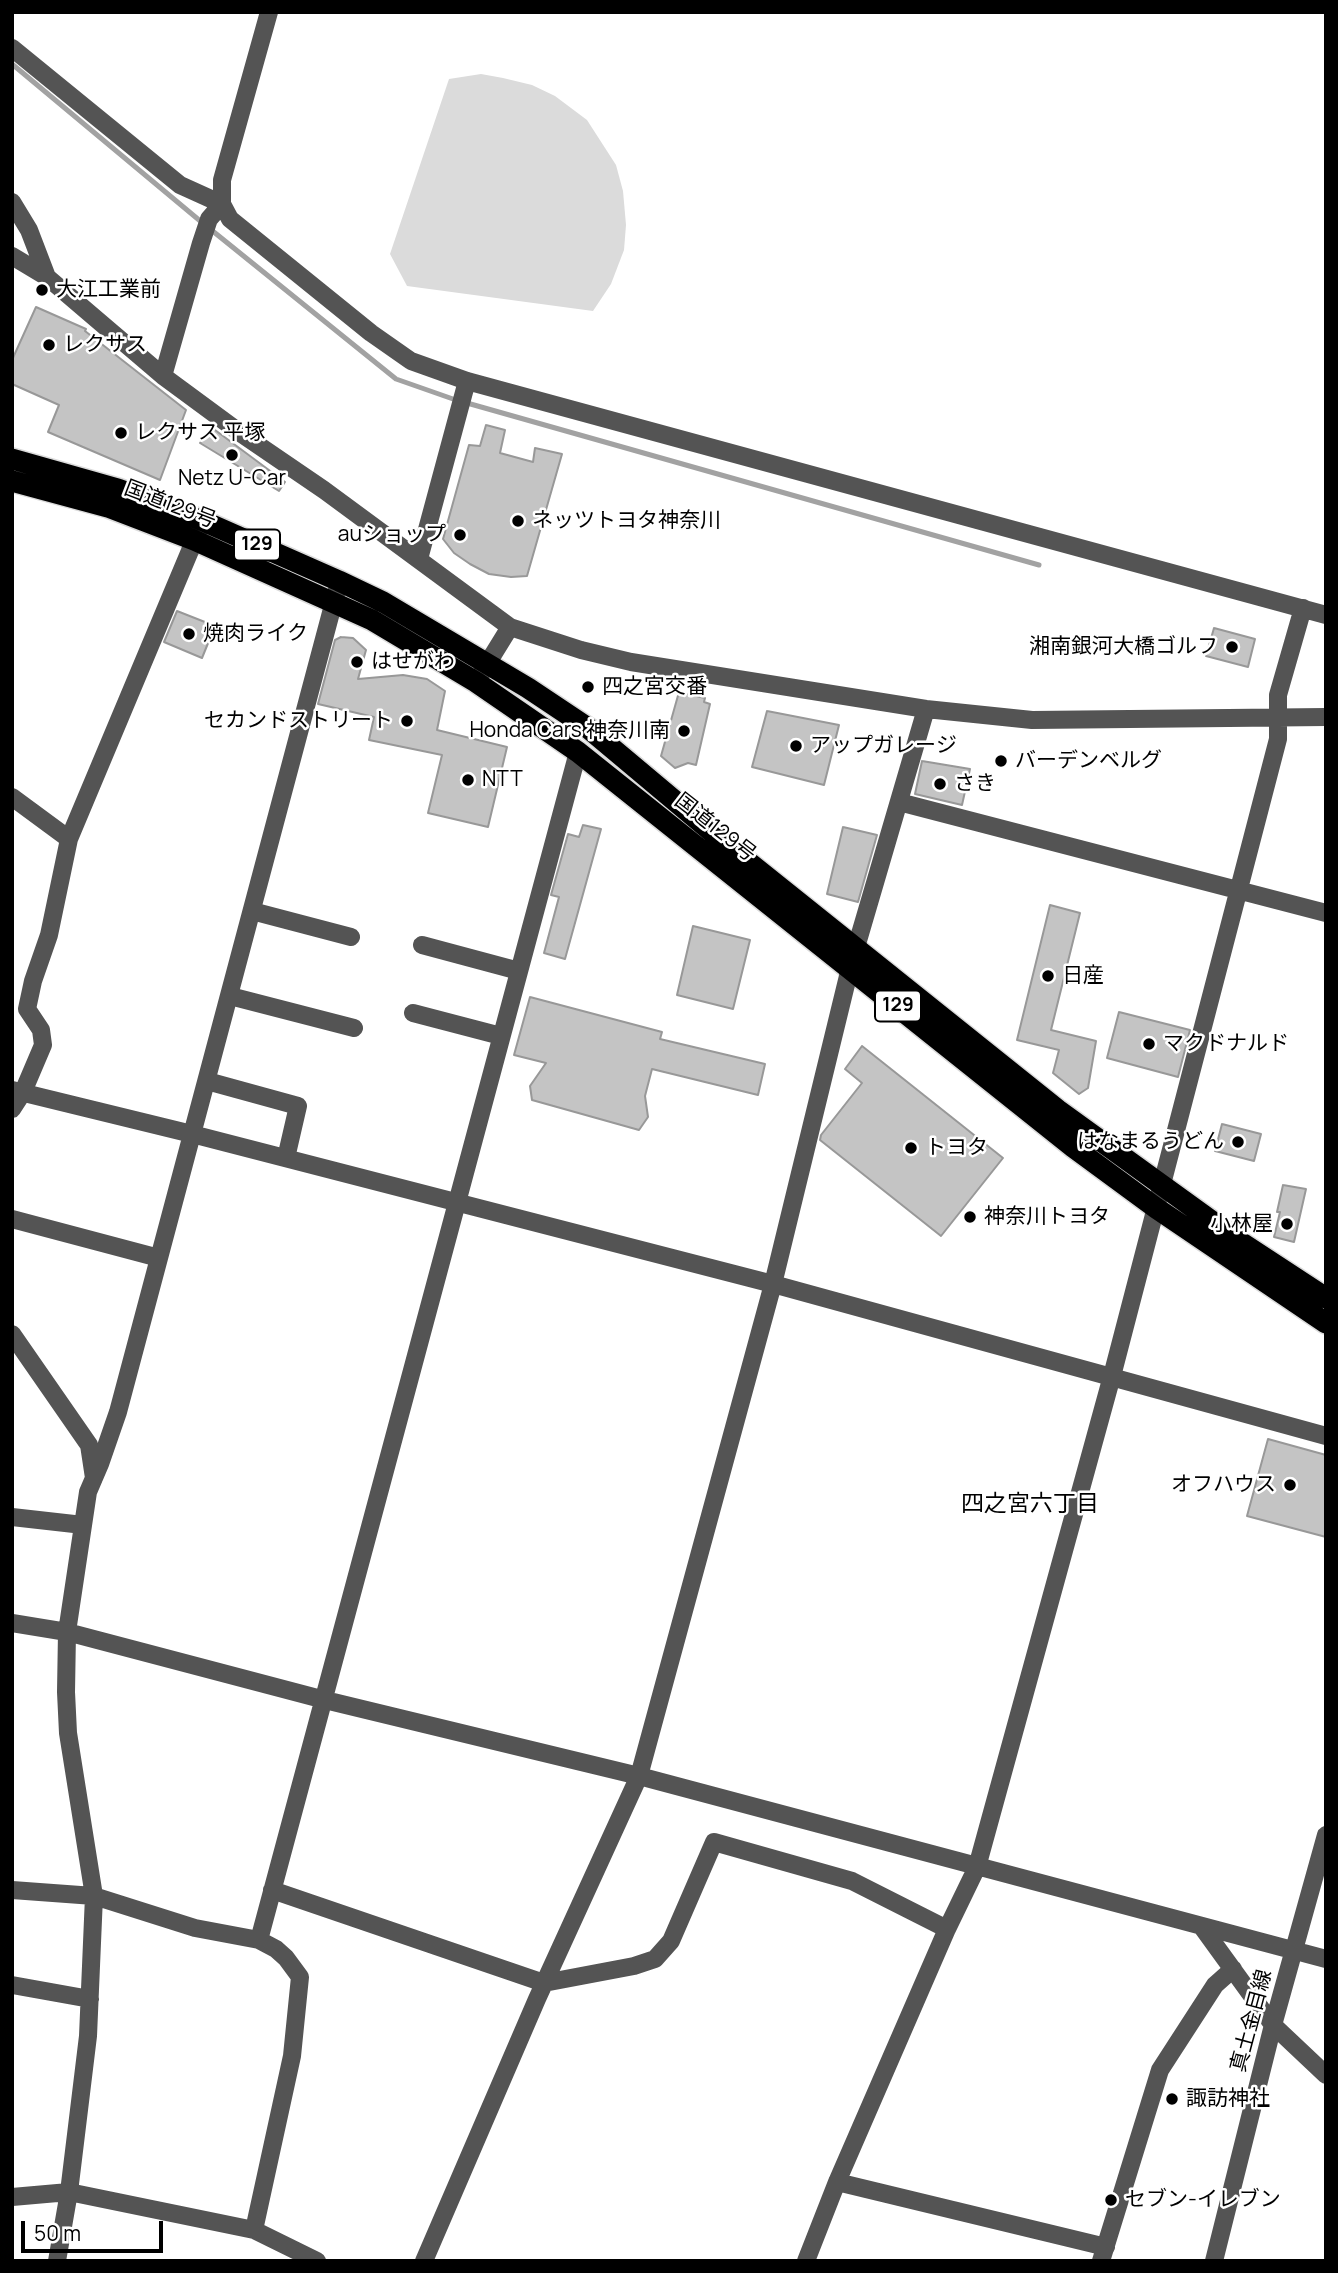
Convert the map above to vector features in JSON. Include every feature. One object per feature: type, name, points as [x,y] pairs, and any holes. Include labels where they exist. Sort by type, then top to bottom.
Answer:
[{"type":"highway","name":"国道129号","points":[[12,458],[118,489],[334,602],[482,673],[588,728],[737,853],[853,958],[1073,1147],[1156,1208],[1326,1323]]},
{"type":"highway","name":"国道129号","points":[[12,481],[198,531],[339,581],[383,602],[482,673],[578,751],[1058,1110],[1242,1243],[1326,1298]]},
{"type":"street","points":[[269,12],[222,180],[222,204],[230,219],[371,333],[411,361],[467,381],[1326,615]]},
{"type":"street","points":[[12,48],[180,185],[222,204]]},
{"type":"street","points":[[12,202],[29,230],[47,277]]},
{"type":"street","points":[[163,376],[209,219],[222,204]]},
{"type":"street","points":[[12,256],[47,277],[163,376],[510,626],[581,650],[631,662],[926,709],[1032,720],[1326,717]]},
{"type":"street","points":[[419,559],[467,381]]},
{"type":"street","points":[[12,1110],[18,1091],[43,1045],[41,1030],[27,1009],[33,981],[49,935],[69,839],[198,531]]},
{"type":"street","points":[[57,2261],[69,2192],[90,1999],[94,1896],[68,1733],[67,1632],[88,1492],[118,1412],[339,581]]},
{"type":"street","points":[[806,2261],[837,2182],[947,1929],[977,1867],[1112,1376],[1278,739],[1278,695],[1303,608]]},
{"type":"street","points":[[482,673],[510,626]]},
{"type":"street","points":[[424,2261],[544,1983],[639,1776],[773,1284],[853,958],[926,709]]},
{"type":"street","points":[[259,1940],[578,751]]},
{"type":"street","points":[[12,797],[69,839]]},
{"type":"street","points":[[899,802],[1326,914]]},
{"type":"street","points":[[252,911],[351,937]]},
{"type":"street","points":[[422,945],[519,971]]},
{"type":"street","points":[[230,996],[355,1028]]},
{"type":"street","points":[[413,1013],[501,1036]]},
{"type":"street","points":[[207,1081],[298,1106],[286,1158]]},
{"type":"street","points":[[18,1091],[773,1284],[1326,1436]]},
{"type":"street","points":[[12,1219],[159,1258]]},
{"type":"street","points":[[12,1334],[89,1445],[94,1478]]},
{"type":"street","points":[[12,1517],[83,1525]]},
{"type":"street","points":[[12,1623],[67,1632],[325,1700],[639,1776],[1326,1959]]},
{"type":"street","name":"真土金目線","points":[[1214,2261],[1273,2025],[1294,1951],[1317,1898],[1326,1835]]},
{"type":"street","points":[[272,1891],[544,1983],[634,1966],[656,1959],[671,1941],[714,1842],[852,1881],[947,1929]]},
{"type":"street","points":[[12,1890],[94,1896],[195,1928],[259,1940],[286,1958],[300,1978],[292,2056],[254,2230]]},
{"type":"street","points":[[1202,1927],[1273,2025],[1326,2075]]},
{"type":"street","points":[[837,2182],[1104,2254],[1160,2070],[1215,1985],[1233,1969]]},
{"type":"street","points":[[12,1985],[90,1999]]},
{"type":"street","points":[[12,2197],[69,2192],[254,2230],[317,2261]]},
{"type":"shaded area","points":[[481,74],[532,85],[555,96],[587,120],[616,165],[623,191],[626,225],[624,250],[611,284],[593,311],[407,286],[390,254],[449,79]]},
{"type":"building","points":[[36,307],[86,329],[85,331],[186,410],[160,480],[48,432],[59,405],[12,384],[12,360]]},
{"type":"building","points":[[486,425],[505,430],[500,453],[533,462],[535,448],[562,454],[527,576],[489,574],[454,553],[443,539],[469,445],[480,446]]},
{"type":"building","points":[[211,427],[285,482],[279,491],[200,443]]},
{"type":"building","name":"焼肉ライク","points":[[177,611],[215,626],[202,658],[164,642]]},
{"type":"building","points":[[1214,628],[1255,639],[1248,667],[1206,656]]},
{"type":"building","points":[[341,637],[353,638],[366,650],[358,679],[403,675],[427,679],[445,691],[437,730],[507,747],[488,827],[428,813],[442,755],[369,740],[374,717],[318,704],[335,640]]},
{"type":"building","points":[[679,692],[705,698],[704,702],[710,704],[696,765],[688,763],[675,768],[661,756]]},
{"type":"building","name":"アップガレージ","points":[[767,711],[839,725],[824,785],[752,767]]},
{"type":"building","points":[[922,761],[970,769],[962,805],[915,794]]},
{"type":"building","points":[[583,825],[601,829],[565,959],[544,953],[559,897],[551,895],[568,834],[579,837]]},
{"type":"building","points":[[843,827],[877,835],[858,902],[827,894]]},
{"type":"building","name":"日産","points":[[1050,905],[1080,913],[1051,1030],[1096,1041],[1088,1088],[1079,1094],[1053,1073],[1059,1050],[1017,1040]]},
{"type":"building","points":[[693,926],[750,940],[733,1009],[677,995]]},
{"type":"building","points":[[530,997],[662,1032],[660,1039],[765,1064],[758,1095],[652,1069],[645,1096],[648,1117],[639,1130],[532,1100],[530,1086],[546,1063],[514,1055]]},
{"type":"building","name":"マクドナルド","points":[[1119,1012],[1190,1030],[1178,1077],[1107,1058]]},
{"type":"building","name":"トヨタ","points":[[862,1046],[1003,1158],[941,1236],[820,1140],[821,1135],[862,1083],[845,1069]]},
{"type":"building","name":"はなまるうどん","points":[[1222,1124],[1261,1134],[1254,1161],[1215,1151]]},
{"type":"building","name":"小林屋","points":[[1283,1185],[1306,1189],[1294,1242],[1274,1237]]},
{"type":"building","name":"オフハウス","points":[[1268,1439],[1326,1455],[1326,1537],[1247,1516]]},
{"type":"waterway","points":[[12,64],[396,379],[453,399]]},
{"type":"waterway","points":[[467,403],[1039,565]]},
{"type":"place","name":"大江工業前","points":[[42,290]]},
{"type":"place","name":"レクサス","points":[[49,345]]},
{"type":"place","name":"レクサス 平塚","points":[[121,433]]},
{"type":"place","name":"Netz U-Car","points":[[232,455]]},
{"type":"place","name":"ネッツトヨタ神奈川","points":[[518,521]]},
{"type":"place","name":"auショップ","points":[[460,535]]},
{"type":"place","name":"焼肉ライク","points":[[189,634]]},
{"type":"place","name":"湘南銀河大橋ゴルフ","points":[[1232,647]]},
{"type":"place","name":"はせがわ","points":[[357,662]]},
{"type":"place","name":"四之宮交番","points":[[588,687]]},
{"type":"place","name":"セカンドストリート","points":[[407,721]]},
{"type":"place","name":"Honda Cars 神奈川南","points":[[684,731]]},
{"type":"place","name":"アップガレージ","points":[[796,746]]},
{"type":"place","name":"バーデンベルグ","points":[[1001,761]]},
{"type":"place","name":"NTT","points":[[468,780]]},
{"type":"place","name":"さき","points":[[940,784]]},
{"type":"place","name":"日産","points":[[1048,976]]},
{"type":"place","name":"マクドナルド","points":[[1149,1044]]},
{"type":"place","name":"はなまるうどん","points":[[1238,1142]]},
{"type":"place","name":"トヨタ","points":[[911,1148]]},
{"type":"place","name":"神奈川トヨタ","points":[[970,1217]]},
{"type":"place","name":"小林屋","points":[[1287,1224]]},
{"type":"place","name":"オフハウス","points":[[1290,1485]]},
{"type":"place","name":"諏訪神社","points":[[1172,2099]]},
{"type":"place","name":"セブン-イレブン","points":[[1111,2200]]},
{"type":"district","name":"四之宮六丁目","points":[[1030,1505]]}]
